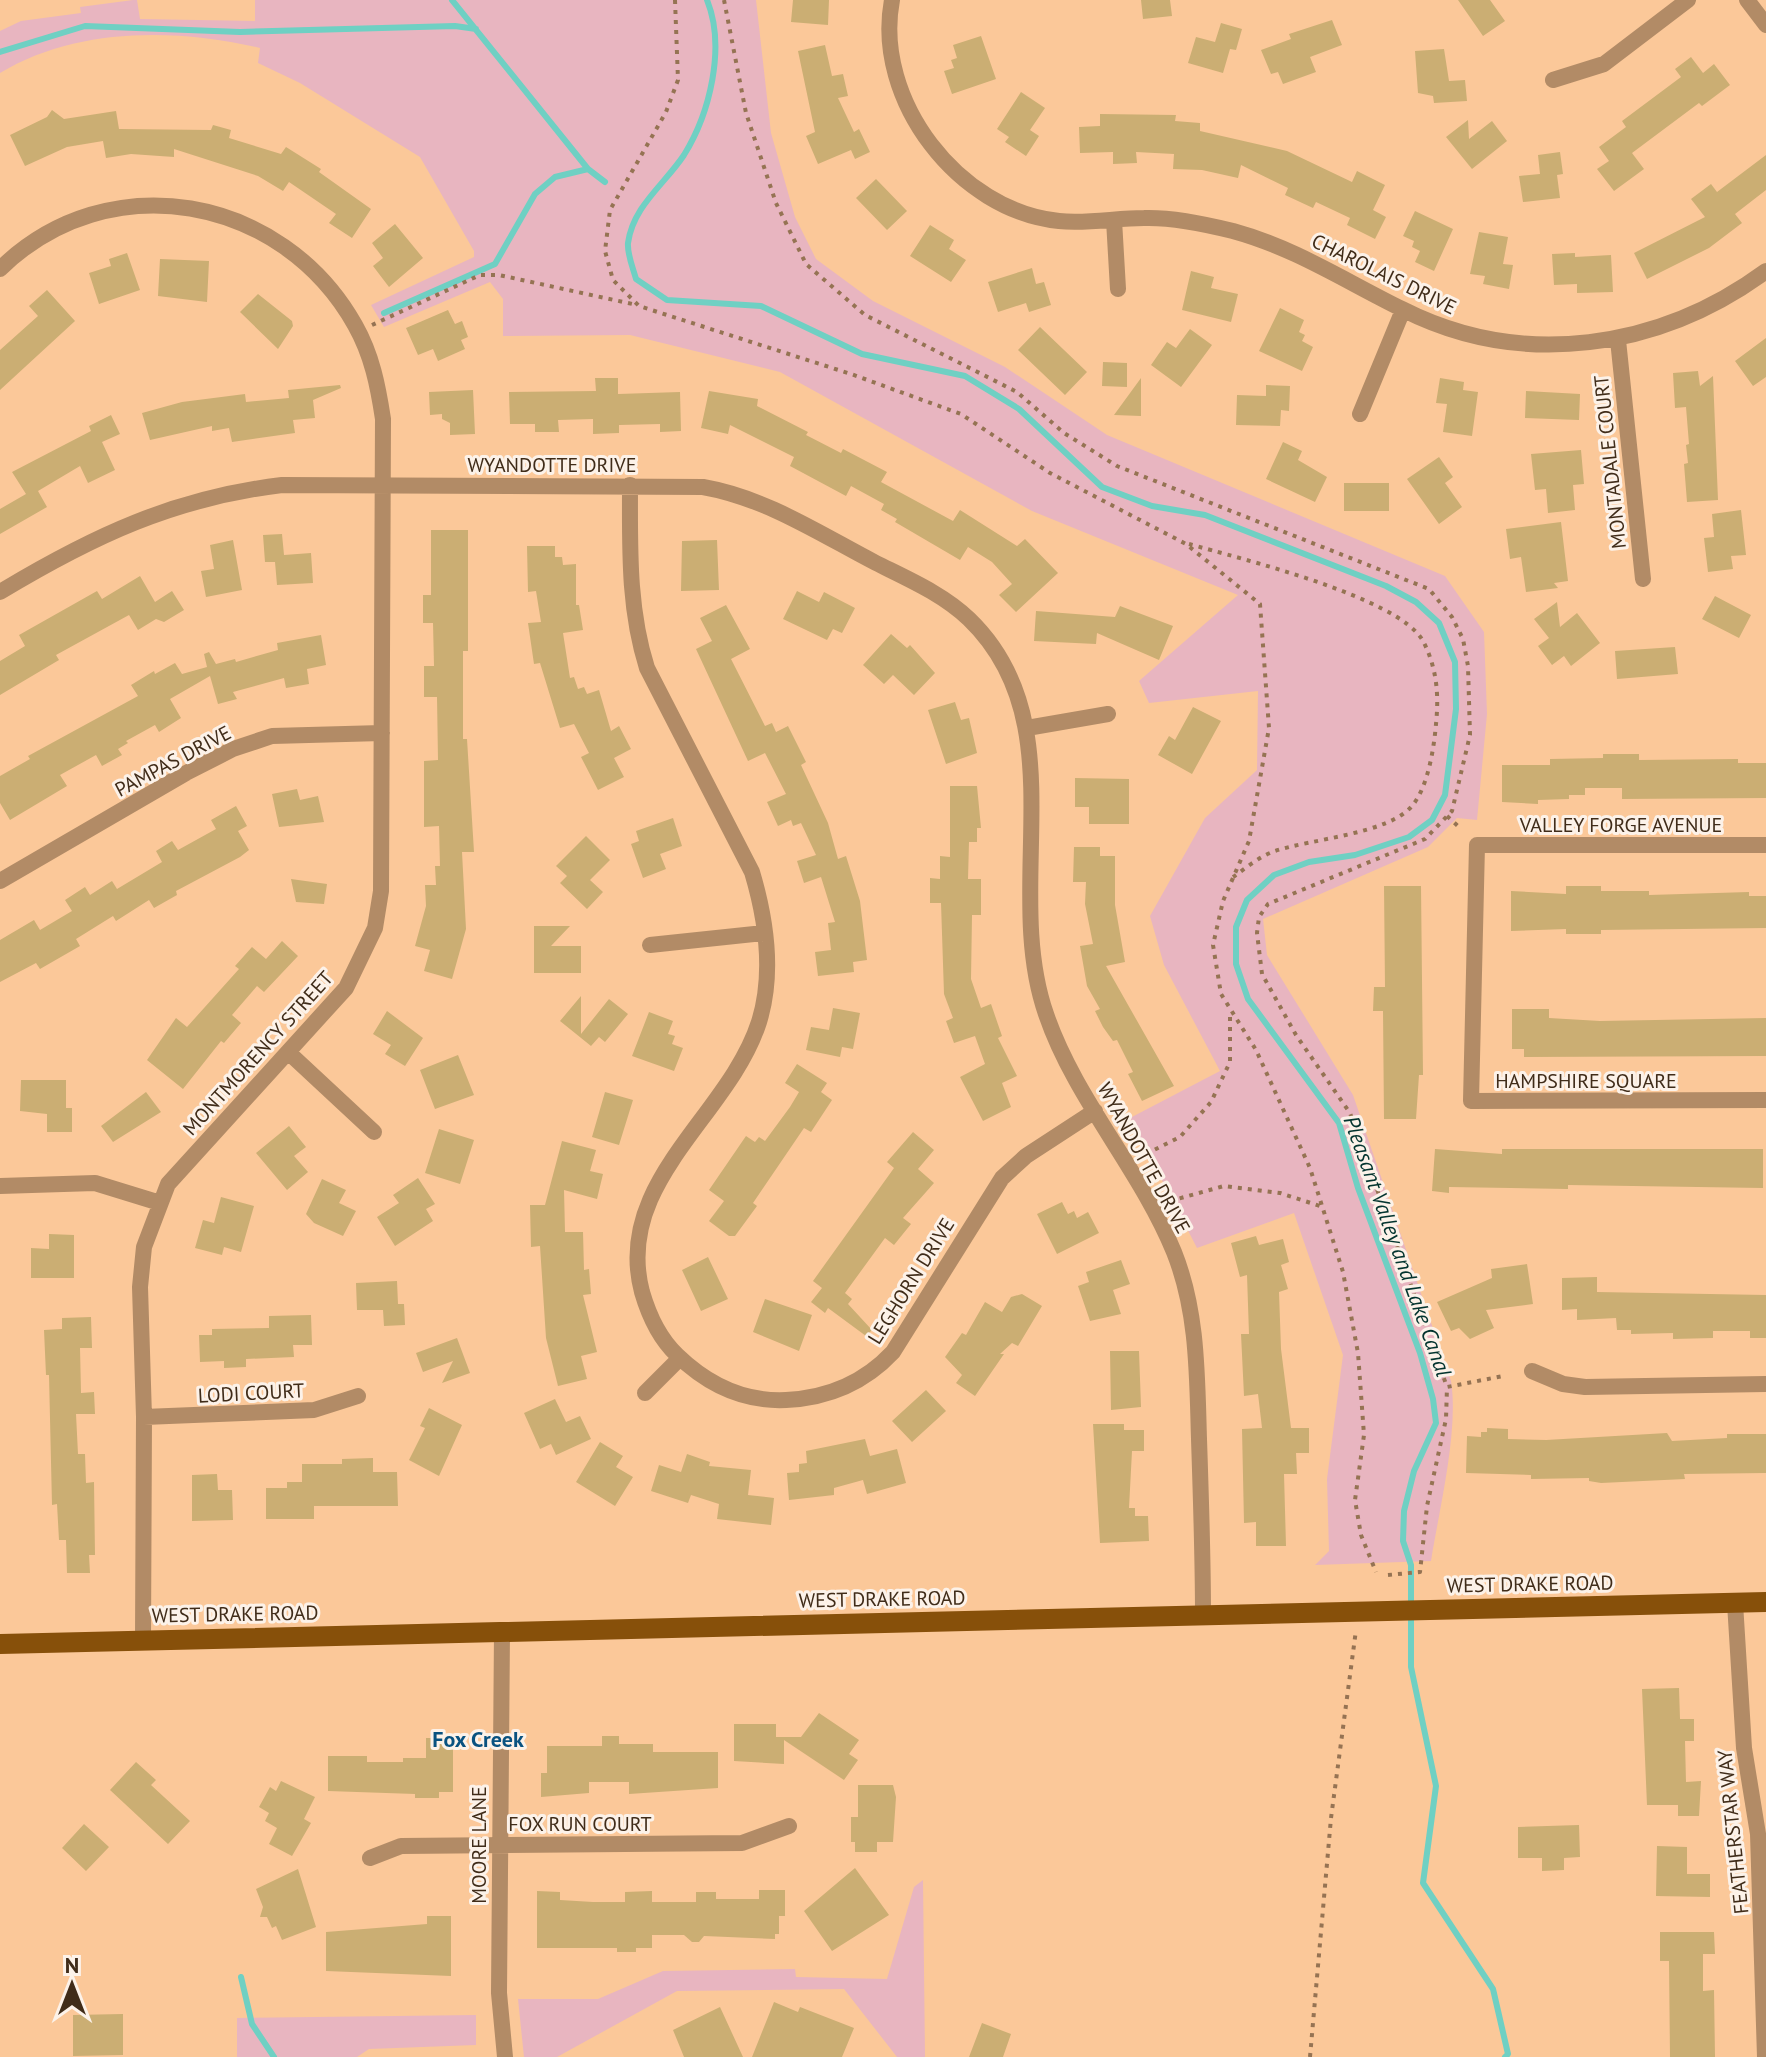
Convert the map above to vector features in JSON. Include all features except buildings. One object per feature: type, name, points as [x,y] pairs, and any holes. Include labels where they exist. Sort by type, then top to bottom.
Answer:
[{"type":"main road","name":"WEST DRAKE ROAD","points":[[0,1644],[1766,1602]]},
{"type":"street","name":"CHAROLAIS DRIVE","points":[[892,0],[890,23],[894,72],[904,102],[919,131],[947,163],[1013,210],[1058,221],[1146,218],[1193,223],[1277,245],[1321,263],[1403,310],[1447,329],[1511,343],[1546,346],[1618,340],[1685,318],[1721,301],[1766,271]]},
{"type":"street","points":[[1553,80],[1604,64],[1688,0]]},
{"type":"street","points":[[1747,0],[1766,25]]},
{"type":"street","name":"MONTMORENCY STREET","points":[[0,269],[32,242],[85,215],[135,204],[192,209],[262,234],[294,256],[333,292],[359,332],[377,381],[383,419],[381,891],[375,928],[346,988],[168,1184],[144,1247],[140,1287],[144,1417],[143,1641]]},
{"type":"street","points":[[1114,220],[1118,289]]},
{"type":"street","points":[[1360,414],[1403,310]]},
{"type":"street","name":"MONTADALE COURT","points":[[1618,340],[1643,579]]},
{"type":"street","name":"WYANDOTTE DRIVE","points":[[0,592],[108,533],[196,499],[282,485],[630,485],[703,487],[756,500],[946,601],[968,618],[1005,665],[1019,696],[1027,728],[1029,921],[1036,978],[1059,1047],[1160,1224],[1190,1298],[1197,1370],[1203,1615]]},
{"type":"street","name":"LEGHORN DRIVE","points":[[630,485],[631,602],[637,636],[647,668],[752,872],[763,909],[767,979],[758,1026],[730,1078],[647,1202],[638,1240],[639,1281],[646,1308],[656,1329],[680,1358],[720,1388],[757,1398],[800,1399],[825,1395],[851,1385],[876,1370],[893,1352],[1002,1178],[1026,1156],[1095,1111]]},
{"type":"street","points":[[1027,728],[1108,714]]},
{"type":"street","name":"PAMPAS DRIVE","points":[[0,881],[233,749],[272,736],[382,733]]},
{"type":"street","name":"VALLEY FORGE AVENUE","points":[[1477,845],[1766,845]]},
{"type":"street","name":"HAMPSHIRE SQUARE","points":[[1477,845],[1471,1101],[1766,1100]]},
{"type":"street","points":[[650,945],[764,933]]},
{"type":"street","points":[[288,1052],[374,1132]]},
{"type":"street","points":[[0,1186],[95,1183],[160,1203]]},
{"type":"street","points":[[645,1393],[680,1358]]},
{"type":"street","points":[[1532,1371],[1563,1384],[1585,1387],[1766,1384]]},
{"type":"street","name":"LODI COURT","points":[[144,1417],[314,1410],[358,1396]]},
{"type":"street","name":"FEATHERSTAR WAY","points":[[1735,1603],[1744,1748],[1761,1826],[1765,2057]]},
{"type":"street","name":"MOORE LANE","points":[[502,1632],[499,1993],[505,2057]]},
{"type":"street","name":"FOX RUN COURT","points":[[370,1858],[401,1846],[742,1843],[789,1826]]},
{"type":"path","points":[[724,0],[746,113],[776,203],[806,264],[865,315],[1017,392],[1064,433],[1117,466],[1429,589],[1452,617],[1463,639],[1468,666],[1470,735],[1462,780],[1447,816],[1425,839],[1268,904],[1259,917],[1257,933],[1262,974],[1296,1035],[1350,1113],[1447,1387],[1446,1419],[1427,1506],[1420,1572],[1388,1575]]},
{"type":"path","points":[[359,332],[480,275],[556,286],[639,306]]},
{"type":"path","points":[[1186,544],[1344,592],[1392,614],[1422,639],[1438,686],[1436,728],[1426,774],[1413,805],[1390,822],[1271,853],[1233,877]]},
{"type":"path","points":[[1447,816],[1459,827]]},
{"type":"path","points":[[1146,1154],[1180,1137],[1211,1102],[1230,1062],[1230,1010]]},
{"type":"path","points":[[1170,1201],[1224,1186],[1280,1193],[1323,1207]]},
{"type":"path","points":[[1447,1387],[1503,1376]]},
{"type":"path","points":[[1310,2057],[1331,1818],[1358,1612]]},
{"type":"shaded area","points":[[137,0],[140,19],[255,21],[255,0],[756,0],[771,133],[795,217],[816,259],[873,301],[1005,367],[1107,435],[1445,576],[1484,632],[1487,714],[1477,820],[1457,818],[1428,847],[1263,919],[1267,955],[1353,1095],[1451,1381],[1450,1446],[1431,1561],[1315,1565],[1329,1551],[1327,1479],[1343,1355],[1294,1213],[1197,1248],[1130,1118],[1220,1071],[1164,965],[1150,916],[1205,818],[1257,770],[1258,691],[1149,703],[1139,681],[1238,595],[1032,511],[780,372],[630,335],[503,336],[503,299],[490,282],[384,327],[371,305],[474,257],[474,251],[420,157],[300,83],[258,63],[260,48],[195,37],[127,36],[61,47],[0,73],[0,31],[21,21],[81,13],[80,7]]},
{"type":"shaded area","points":[[923,1880],[925,2057],[897,2057],[844,1989],[677,1991],[557,2057],[524,2057],[518,1999],[598,1999],[663,1971],[795,1969],[796,1977],[887,1979],[914,1887]]},
{"type":"shaded area","points":[[476,2015],[476,2045],[369,2049],[357,2057],[237,2057],[237,2018]]},
{"type":"waterway","points":[[452,0],[588,169],[605,182]]},
{"type":"waterway","name":"Pleasant Valley and Lake Canal","points":[[707,0],[715,38],[708,100],[684,155],[643,207],[631,230],[628,247],[636,279],[667,300],[761,306],[862,354],[965,376],[1019,409],[1102,487],[1152,506],[1205,515],[1386,586],[1416,602],[1439,623],[1455,662],[1456,709],[1445,795],[1432,820],[1409,837],[1355,855],[1309,862],[1274,875],[1247,900],[1236,927],[1236,964],[1248,999],[1339,1123],[1358,1188],[1420,1353],[1433,1399],[1436,1423],[1414,1471],[1404,1511],[1403,1541],[1411,1565],[1411,1667],[1436,1786],[1423,1883],[1493,1989],[1508,2054],[1505,2057]]},
{"type":"waterway","points":[[0,52],[85,26],[240,32],[455,26],[476,29]]},
{"type":"waterway","points":[[384,313],[495,264],[535,194],[555,177],[588,169]]},
{"type":"waterway","points":[[241,1977],[252,2024],[274,2057]]},
{"type":"district","name":"Fox Creek","points":[[478,1739]]}]
